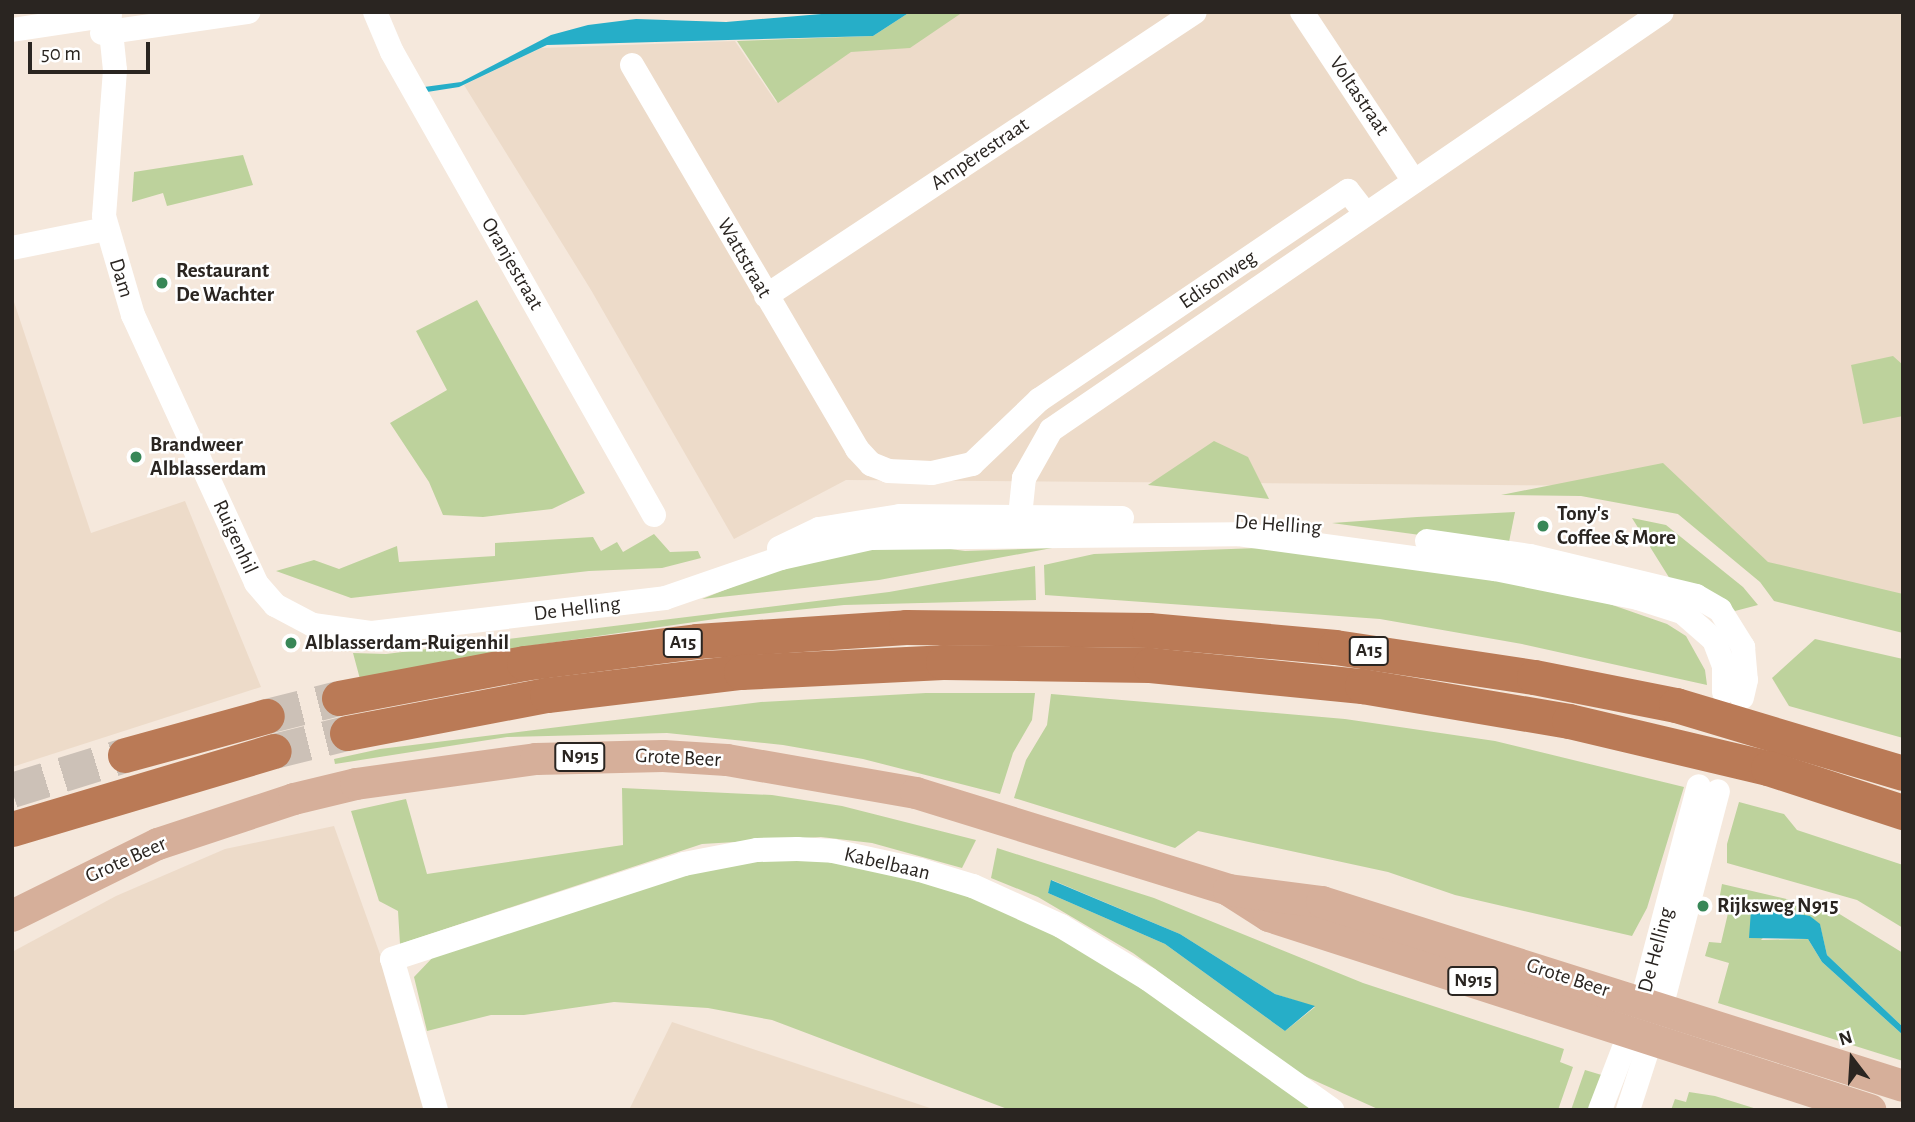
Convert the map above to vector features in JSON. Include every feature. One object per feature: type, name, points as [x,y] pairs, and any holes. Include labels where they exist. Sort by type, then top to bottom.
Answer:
[{"type":"highway","name":"A15","points":[[338,698],[524,663],[697,641],[906,627],[1045,627],[1238,636],[1486,669],[1676,705],[1777,732],[1903,773]]},
{"type":"highway","name":"A15","points":[[346,733],[643,682],[837,665],[1045,662],[1150,665],[1362,686],[1667,741],[1768,768],[1903,812]]},
{"type":"highway","points":[[125,755],[267,716]]},
{"type":"highway","points":[[12,829],[274,751]]},
{"type":"main road","name":"Grote Beer","points":[[12,916],[158,844],[294,799],[434,770],[599,756],[727,760],[853,779],[978,810],[1229,890],[1322,902],[1903,1086]]},
{"type":"main road","name":"Grote Beer","points":[[1229,890],[1269,916],[1870,1110]]},
{"type":"street","points":[[12,30],[104,20],[208,21],[248,12]]},
{"type":"street","name":"Oranjestraat","points":[[375,12],[392,52],[654,515]]},
{"type":"street","name":"Ampèrestraat","points":[[766,296],[1195,12]]},
{"type":"street","name":"Voltastraat","points":[[1301,12],[1414,181]]},
{"type":"street","name":"Edisonweg","points":[[1018,528],[1028,464],[1051,430],[1076,410],[1662,12]]},
{"type":"street","name":"Dam","points":[[104,20],[116,70],[111,90],[104,188],[106,229],[133,315],[197,452]]},
{"type":"street","name":"Wattstraat","points":[[632,65],[858,449]]},
{"type":"street","name":"Edisonweg","points":[[858,449],[871,464],[888,471],[923,474],[962,469],[984,455],[1040,400],[1348,191],[1366,214]]},
{"type":"street","points":[[12,248],[106,229]]},
{"type":"street","points":[[1063,384],[1076,410]]},
{"type":"street","name":"Ruigenhil","points":[[197,452],[256,583],[286,612]]},
{"type":"street","name":"De Helling","points":[[286,612],[313,625],[372,633],[665,598],[742,571],[871,538],[1018,528],[1238,534],[1407,554],[1638,598],[1682,612],[1714,640],[1733,695]]},
{"type":"street","name":"De Helling","points":[[1600,1110],[1640,1035],[1651,1005],[1709,788]]},
{"type":"street","name":"Kabelbaan","points":[[436,1110],[392,959],[718,856],[757,850],[833,851],[973,886],[1061,926],[1148,979],[1332,1110]]},
{"type":"street","name":"De Helling","points":[[1628,1110],[1640,1035]]},
{"type":"shaded area","points":[[959,12],[1903,12],[1903,615],[1788,594],[1639,486],[846,480],[734,539],[591,290],[464,85],[541,48],[735,41],[776,102],[849,51]]},
{"type":"shaded area","points":[[12,296],[91,533],[185,501],[261,687],[12,767]]},
{"type":"shaded area","points":[[334,826],[381,957],[427,1110],[12,1110],[12,952],[116,896],[225,849]]},
{"type":"shaded area","points":[[672,1022],[936,1110],[629,1110]]},
{"type":"green space","points":[[910,12],[963,12],[910,48],[851,52],[778,103],[737,41],[873,36]]},
{"type":"green space","points":[[243,155],[253,185],[167,206],[163,193],[132,202],[134,172]]},
{"type":"green space","points":[[477,300],[585,493],[552,509],[483,517],[443,515],[429,482],[390,423],[447,390],[416,331]]},
{"type":"green space","points":[[1893,356],[1903,365],[1903,416],[1863,424],[1851,365]]},
{"type":"green space","points":[[1214,441],[1248,457],[1269,499],[1148,485]]},
{"type":"green space","points":[[1663,463],[1768,562],[1903,594],[1903,633],[1774,601],[1760,582],[1678,514],[1581,496],[1501,495]]},
{"type":"green space","points":[[1515,512],[1508,547],[1332,523],[1417,517]]},
{"type":"green space","points":[[1632,518],[1666,525],[1743,587],[1758,605],[1735,611],[1715,595],[1670,579]]},
{"type":"green space","points":[[654,534],[670,552],[698,551],[701,558],[662,568],[589,571],[351,598],[276,571],[314,560],[339,569],[397,546],[399,562],[495,556],[495,543],[593,537],[601,551],[617,542],[623,552]]},
{"type":"green space","points":[[906,543],[965,551],[1052,548],[879,580],[702,599],[785,566]]},
{"type":"green space","points":[[1289,547],[1342,551],[1598,600],[1667,624],[1686,636],[1705,670],[1707,685],[1522,644],[1380,619],[1045,595],[1044,565],[1094,554]]},
{"type":"green space","points":[[1035,566],[1036,600],[844,605],[722,618],[529,646],[360,679],[353,653],[386,654],[889,592]]},
{"type":"green space","points":[[1815,639],[1903,659],[1903,738],[1789,706],[1772,678]]},
{"type":"green space","points":[[926,693],[1035,693],[1032,720],[1013,753],[1000,794],[863,759],[783,745],[667,733],[507,737],[335,764],[334,759],[380,749],[761,702]]},
{"type":"green space","points":[[1051,694],[1345,719],[1495,741],[1684,787],[1647,908],[1632,936],[1455,895],[1388,872],[1198,831],[1175,848],[1014,798],[1026,760],[1047,725]]},
{"type":"green space","points":[[622,788],[772,795],[842,806],[976,840],[962,868],[872,843],[821,837],[702,844],[400,944],[398,911],[379,901],[351,811],[406,799],[427,874],[623,845]]},
{"type":"green space","points":[[1739,802],[1784,814],[1797,830],[1903,865],[1903,928],[1857,900],[1727,863],[1727,844]]},
{"type":"green space","points":[[997,848],[1154,898],[1363,983],[1564,1049],[1560,1062],[1573,1067],[1558,1110],[1380,1110],[1300,1074],[1133,953],[1038,897],[991,878]],"holes":[[[1052,880],[1180,934],[1275,994],[1315,1007],[1285,1031],[1165,944],[1048,893]]]},
{"type":"green space","points":[[764,857],[820,859],[917,877],[1028,919],[1120,973],[1316,1110],[1010,1110],[772,1020],[708,1008],[614,1002],[524,1015],[491,1015],[427,1031],[414,977],[436,954],[708,866]]},
{"type":"green space","points":[[1722,884],[1833,910],[1903,953],[1903,1027],[1827,955],[1820,925],[1810,916],[1786,912],[1761,940],[1808,939],[1822,962],[1903,1035],[1903,1061],[1718,1003],[1729,963],[1705,956],[1709,942],[1721,943],[1729,909],[1718,906]]},
{"type":"green space","points":[[1585,1070],[1605,1076],[1593,1110],[1571,1110]]},
{"type":"green space","points":[[1689,1092],[1715,1096],[1760,1110],[1671,1110],[1675,1099],[1686,1102]]},
{"type":"water","points":[[845,12],[910,12],[873,36],[547,45],[459,87],[427,92],[424,87],[461,82],[551,35],[588,25],[636,19],[726,22]]},
{"type":"water","points":[[1051,880],[1180,934],[1275,994],[1315,1006],[1285,1031],[1165,944],[1048,893]]},
{"type":"water","points":[[1758,906],[1810,916],[1820,924],[1827,955],[1903,1027],[1903,1035],[1822,962],[1808,939],[1749,938],[1751,910]]},
{"type":"tunnel","points":[[267,716],[339,698]]},
{"type":"tunnel","points":[[274,751],[347,733]]},
{"type":"tunnel","points":[[12,790],[125,755]]},
{"type":"place","name":"Restaurant De Wachter","points":[[162,283]]},
{"type":"place","name":"Brandweer Alblasserdam","points":[[136,457]]},
{"type":"place","name":"Tony's Coffee & More","points":[[1543,526]]},
{"type":"place","name":"Alblasserdam-Ruigenhil","points":[[291,643]]},
{"type":"place","name":"Rijksweg N915","points":[[1703,906]]}]
